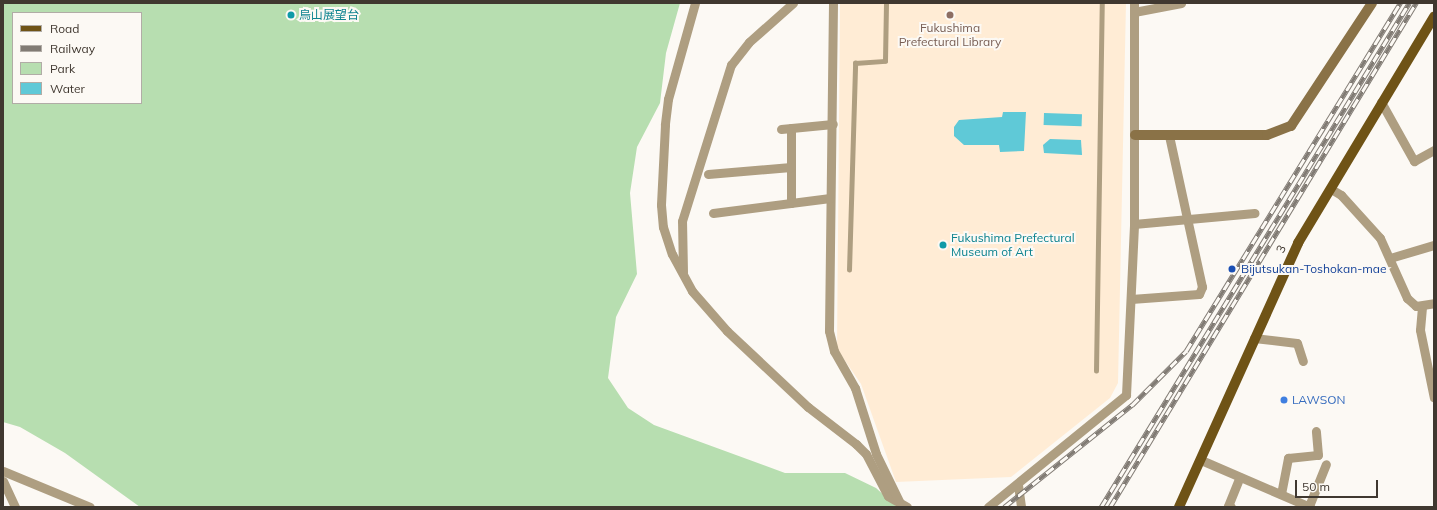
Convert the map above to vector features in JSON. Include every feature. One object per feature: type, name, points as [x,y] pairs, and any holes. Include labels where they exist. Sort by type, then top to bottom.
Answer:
[{"type":"main road","name":"3","points":[[1179,507],[1298,243],[1434,17]]},
{"type":"street","points":[[695,3],[668,99],[660,187],[662,227],[683,274],[712,314],[757,361],[866,454],[888,496],[903,505]]},
{"type":"street","points":[[683,274],[682,221],[731,65],[749,42],[793,3]]},
{"type":"street","points":[[833,3],[833,124],[830,198],[830,338],[854,388],[876,454],[903,505]]},
{"type":"street","points":[[988,507],[1018,485],[1126,395],[1134,224],[1134,7],[1181,3]]},
{"type":"street","points":[[1135,135],[1267,135],[1292,126],[1368,5]]},
{"type":"street","points":[[1382,102],[1414,161],[1434,151]]},
{"type":"street","points":[[781,128],[833,124]]},
{"type":"street","points":[[791,128],[791,203]]},
{"type":"street","points":[[1131,299],[1199,294],[1201,278],[1169,136]]},
{"type":"street","points":[[708,174],[791,167]]},
{"type":"street","points":[[1331,189],[1365,221],[1390,258],[1399,287],[1416,306],[1422,307],[1434,303]]},
{"type":"street","points":[[713,213],[830,198]]},
{"type":"street","points":[[1134,224],[1188,217],[1254,213]]},
{"type":"street","points":[[1390,258],[1434,245]]},
{"type":"street","points":[[1422,307],[1420,330],[1434,398]]},
{"type":"street","points":[[1254,338],[1297,343],[1303,361]]},
{"type":"street","points":[[1281,494],[1288,458],[1318,455],[1316,431]]},
{"type":"street","points":[[1201,460],[1309,507],[1326,464]]},
{"type":"street","points":[[3,471],[90,507]]},
{"type":"street","points":[[1231,507],[1228,506],[1240,477]]},
{"type":"street","points":[[3,481],[15,507]]},
{"type":"street","points":[[1018,485],[1020,507]]},
{"type":"lane","points":[[850,270],[855,63],[885,61],[886,3]]},
{"type":"lane","points":[[1096,371],[1102,3]]},
{"type":"shaded area","points":[[840,3],[1126,3],[1118,383],[1110,398],[1011,477],[896,482],[861,384],[837,349]]},
{"type":"green space","points":[[3,3],[680,3],[666,53],[660,103],[637,147],[630,193],[637,274],[616,317],[608,378],[628,408],[654,425],[785,473],[845,473],[876,488],[897,507],[140,507],[65,453],[20,427],[3,422]]},
{"type":"water","points":[[1003,112],[1026,112],[1024,151],[1000,152],[999,145],[964,145],[954,136],[954,127],[959,120],[1002,117]]},
{"type":"water","points":[[1044,113],[1082,114],[1082,126],[1044,125]]},
{"type":"water","points":[[1050,139],[1081,140],[1082,155],[1044,153],[1043,145]]},
{"type":"railway","points":[[1004,507],[1132,405],[1186,351],[1400,3]]},
{"type":"railway","points":[[1101,507],[1409,3]]},
{"type":"railway","points":[[1110,507],[1416,3]]},
{"type":"place","name":"烏山展望台","points":[[291,15]]},
{"type":"place","name":"Fukushima Prefectural Library","points":[[950,15]]},
{"type":"place","name":"Fukushima Prefectural Museum of Art","points":[[943,245]]},
{"type":"place","name":"Bijutsukan-Toshokan-mae","points":[[1232,269]]},
{"type":"place","name":"LAWSON","points":[[1284,400]]}]
